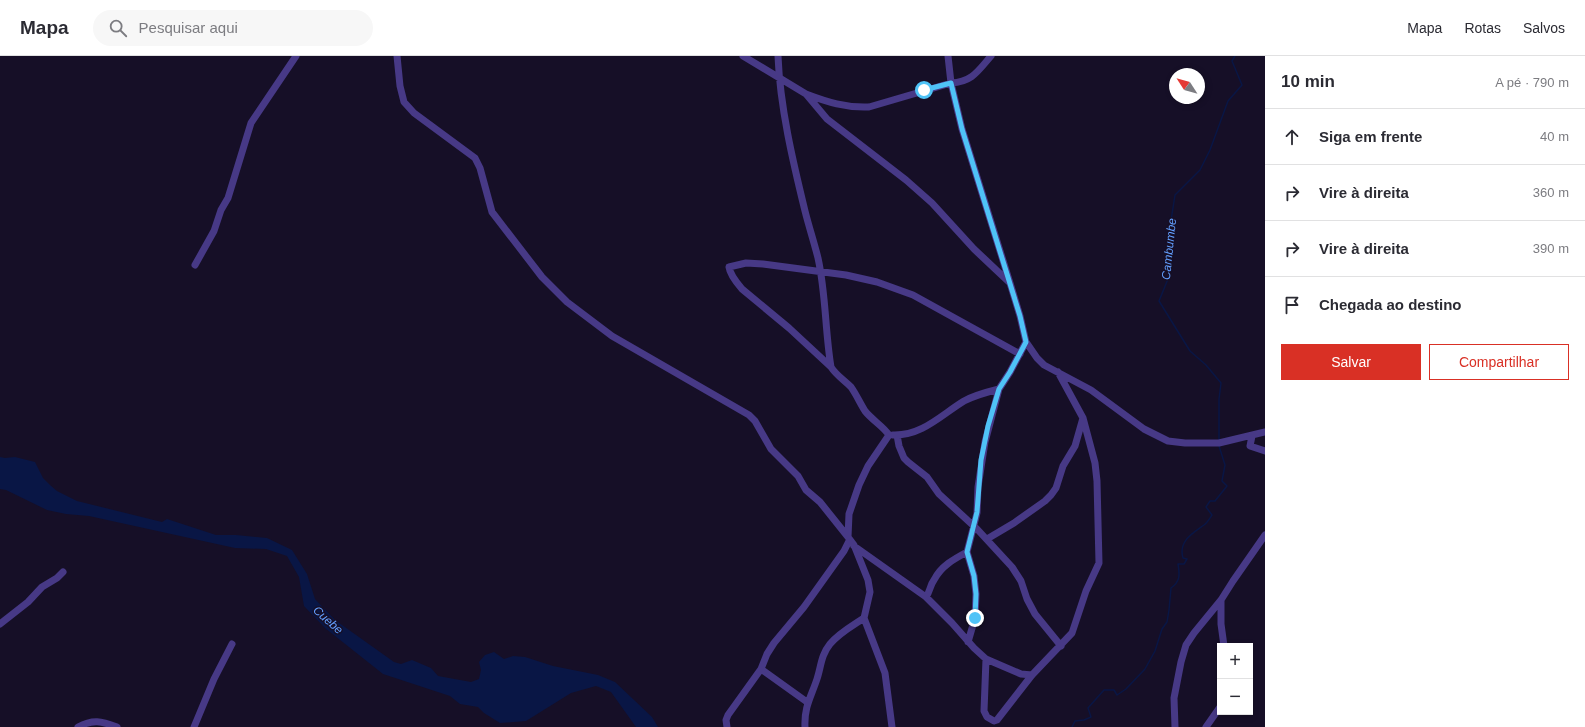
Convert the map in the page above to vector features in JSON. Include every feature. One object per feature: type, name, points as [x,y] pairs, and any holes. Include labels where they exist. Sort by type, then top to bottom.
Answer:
[{"type":"street","points":[[195,265],[214,231],[221,210],[228,198],[251,124],[296,56]]},
{"type":"street","points":[[397,56],[400,86],[404,102],[414,113],[475,158],[480,168],[492,212],[542,277],[567,302],[612,336],[750,415],[774,454],[798,476],[806,490],[820,502],[850,541],[868,580],[870,592],[864,618],[885,673],[890,706],[891,723],[884,727]]},
{"type":"street","points":[[743,56],[806,94],[833,104],[856,108],[869,107],[951,83],[960,83],[973,77],[991,56]]},
{"type":"street","points":[[778,56],[779,77],[789,136],[805,211],[818,258],[825,301],[831,367]]},
{"type":"street","points":[[948,56],[951,83],[962,129],[1010,284],[1026,342],[1037,358],[1044,365],[1091,390],[1144,429],[1168,441],[1185,443],[1219,443],[1265,432]]},
{"type":"street","points":[[806,94],[827,119],[906,180],[932,204],[974,249],[1010,284]]},
{"type":"street","points":[[889,435],[886,430],[875,422],[865,411],[851,388],[834,372],[831,367],[789,328],[742,289],[729,269],[730,267],[746,263],[763,264],[820,273],[846,275],[877,282],[913,295],[1020,354]]},
{"type":"street","points":[[968,642],[975,618],[976,594],[974,576],[967,552],[977,512],[982,454],[999,389],[1026,342]]},
{"type":"street","points":[[986,659],[984,711],[985,715],[992,721],[997,720],[1032,675],[1072,633],[1086,591],[1099,563],[1097,481],[1095,464],[1083,418],[1058,372]]},
{"type":"street","points":[[889,435],[897,435],[920,430],[936,422],[965,401],[999,389]]},
{"type":"street","points":[[987,539],[1014,523],[1051,495],[1056,488],[1063,466],[1075,446],[1083,418]]},
{"type":"street","points":[[727,727],[726,720],[728,715],[761,669],[767,654],[774,643],[804,607],[850,541],[849,514],[859,485],[868,466],[889,435]]},
{"type":"street","points":[[897,435],[899,446],[908,462],[927,477],[940,494],[987,539],[1012,567],[1021,581],[1027,599],[1035,614],[1061,646]]},
{"type":"street","points":[[1252,436],[1250,446],[1265,451]]},
{"type":"street","points":[[1175,727],[1174,698],[1186,645],[1221,600],[1265,535]]},
{"type":"street","points":[[850,541],[926,597],[986,659],[1021,674],[1032,675]]},
{"type":"street","points":[[926,597],[934,578],[941,570],[951,561],[967,552]]},
{"type":"street","points":[[0,624],[28,602],[42,587],[57,578],[63,572]]},
{"type":"street","points":[[1221,600],[1221,624],[1224,643]]},
{"type":"street","points":[[805,727],[807,702],[818,678],[823,656],[829,645],[842,632],[864,618]]},
{"type":"street","points":[[194,727],[214,679],[232,644]]},
{"type":"street","points":[[761,669],[807,702]]},
{"type":"street","points":[[1021,674],[1024,685]]},
{"type":"street","points":[[1206,727],[1217,711]]},
{"type":"street","points":[[78,727],[97,721],[116,727]]},
{"type":"water","name":"Cuebe","points":[[0,457],[15,457],[35,462],[43,478],[50,485],[57,491],[77,501],[162,522],[167,519],[216,535],[267,538],[292,550],[307,574],[315,599],[335,620],[394,662],[401,664],[412,660],[431,668],[438,676],[471,682],[479,679],[481,670],[479,662],[485,655],[494,652],[504,659],[513,656],[525,657],[553,666],[598,675],[615,682],[652,717],[658,727],[636,727],[611,692],[596,686],[571,693],[526,721],[500,723],[484,713],[478,707],[460,704],[450,696],[383,674],[325,628],[304,606],[299,577],[287,556],[266,549],[235,548],[89,516],[66,514],[47,510],[6,490],[0,489]]},
{"type":"waterway","name":"Cambumbe","points":[[1219,440],[1219,399],[1221,383],[1206,365],[1190,351],[1159,301],[1168,279],[1168,240],[1175,195],[1200,170],[1210,150],[1228,101],[1242,85],[1232,61],[1235,56]]},
{"type":"waterway","name":"Cambumbe","points":[[1072,727],[1075,721],[1084,720],[1091,717],[1088,708],[1104,690],[1114,690],[1117,695],[1126,689],[1145,669],[1155,651],[1162,629],[1167,622],[1171,588],[1179,578],[1178,564],[1184,564],[1187,559],[1183,558],[1182,552],[1185,542],[1191,534],[1205,524],[1212,515],[1206,507],[1210,501],[1215,501],[1227,486],[1222,481],[1225,465],[1219,446]]},
{"type":"route","points":[[924,90],[951,83],[962,129],[1020,316],[1026,342],[999,389],[988,426],[981,460],[976,519],[967,552],[974,576],[976,594],[975,618]]}]
